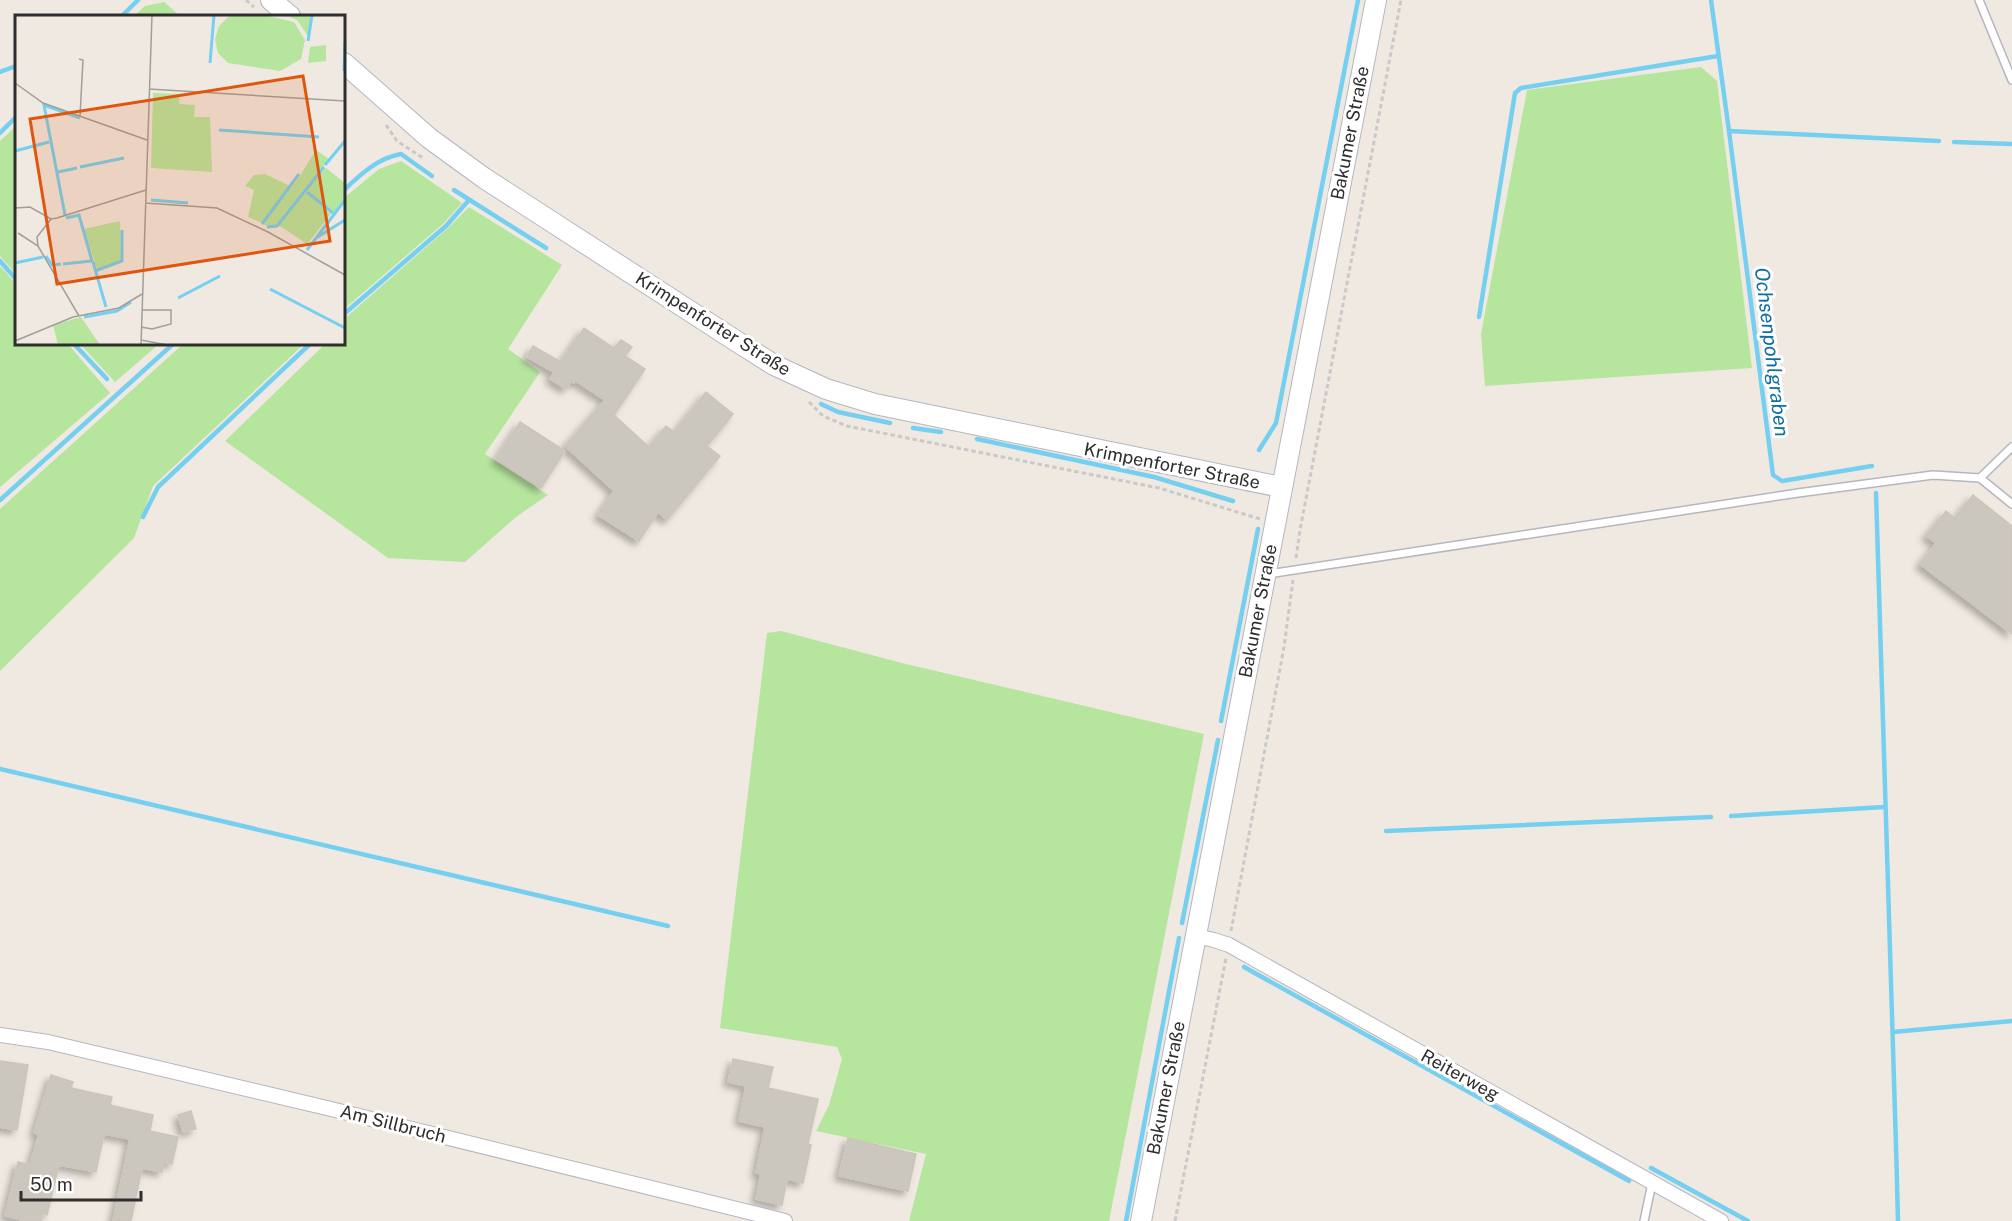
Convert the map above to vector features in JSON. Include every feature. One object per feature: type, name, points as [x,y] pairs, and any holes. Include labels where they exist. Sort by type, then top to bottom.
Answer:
[{"type":"main road","points":[[271,0],[289,15]]},
{"type":"main road","name":"Bakumer Straße","points":[[1141,1221],[1376,0]]},
{"type":"main road","name":"Krimpenforter Straße","points":[[345,64],[429,138],[484,178],[766,359],[826,389],[887,407],[1281,487]]},
{"type":"street","name":"Reiterweg","points":[[1196,936],[1214,939],[1228,945],[1721,1221]]},
{"type":"street","name":"Am Sillbruch","points":[[0,1035],[48,1042],[320,1106],[785,1221]]},
{"type":"lane","points":[[1979,0],[2012,80]]},
{"type":"lane","points":[[1980,478],[2012,447]]},
{"type":"lane","points":[[1265,575],[1798,493],[1933,475],[1980,478],[2012,504]]},
{"type":"lane","points":[[1644,1221],[1652,1183]]},
{"type":"path","points":[[1175,1221],[1284,647],[1300,530],[1401,0]]},
{"type":"path","points":[[847,426],[1159,488],[1300,530]]},
{"type":"green space","points":[[164,2],[179,15],[135,15],[145,6]]},
{"type":"green space","points":[[1701,67],[1717,81],[1752,368],[1485,386],[1481,334],[1527,90]]},
{"type":"green space","points":[[15,127],[15,273],[0,256],[0,141]]},
{"type":"green space","points":[[401,161],[462,203],[444,223],[345,308],[345,197],[379,169]]},
{"type":"green space","points":[[469,207],[562,265],[508,349],[540,372],[485,454],[548,495],[516,517],[465,562],[388,558],[225,441],[322,345],[345,345],[345,318]]},
{"type":"green space","points":[[0,266],[15,283],[15,345],[69,345],[110,393],[0,487]]},
{"type":"green space","points":[[81,345],[158,345],[115,382]]},
{"type":"green space","points":[[182,345],[303,345],[153,486],[134,538],[0,671],[0,509]]},
{"type":"green space","points":[[781,631],[902,663],[1204,734],[1109,1221],[909,1221],[926,1154],[816,1131],[829,1105],[842,1059],[837,1047],[720,1028],[767,633]]},
{"type":"building","points":[[584,328],[614,348],[621,340],[632,347],[625,356],[645,369],[614,415],[649,447],[666,426],[674,432],[706,392],[733,414],[707,446],[720,456],[667,520],[658,512],[639,541],[598,515],[614,491],[565,446],[605,400],[576,381],[574,383],[571,381],[566,389],[550,379],[554,372],[527,357],[533,346],[561,362]]},
{"type":"building","points":[[520,422],[565,451],[541,488],[496,459]]},
{"type":"building","points":[[1973,495],[2012,526],[2012,634],[1920,564],[1936,543],[1926,536],[1946,511],[1955,518]]},
{"type":"building","points":[[733,1059],[773,1067],[768,1088],[818,1099],[808,1144],[811,1145],[803,1183],[787,1179],[782,1205],[756,1199],[761,1174],[756,1173],[765,1127],[739,1121],[746,1086],[728,1082]]},
{"type":"building","points":[[0,1061],[28,1065],[17,1130],[0,1127]]},
{"type":"building","points":[[51,1075],[73,1082],[71,1088],[112,1097],[110,1105],[153,1115],[150,1131],[178,1137],[172,1164],[164,1162],[162,1172],[142,1168],[131,1221],[113,1221],[130,1139],[104,1134],[96,1172],[59,1165],[47,1215],[43,1213],[41,1221],[26,1221],[5,1216],[18,1162],[30,1165],[39,1134],[34,1133]]},
{"type":"building","points":[[191,1111],[196,1129],[183,1132],[178,1115]]},
{"type":"building","points":[[848,1138],[916,1154],[908,1191],[839,1176]]},
{"type":"waterway","points":[[123,15],[138,0]]},
{"type":"waterway","points":[[1259,450],[1276,423],[1358,0]]},
{"type":"waterway","name":"Ochsenpohlgraben","points":[[1711,0],[1729,131]]},
{"type":"waterway","points":[[1479,317],[1515,93],[1521,88],[1718,56]]},
{"type":"waterway","points":[[0,72],[15,66]]},
{"type":"waterway","points":[[0,133],[15,118]]},
{"type":"waterway","name":"Ochsenpohlgraben","points":[[1872,466],[1782,481],[1773,475],[1729,131],[1939,141]]},
{"type":"waterway","name":"Ochsenpohlgraben","points":[[1954,142],[2012,144]]},
{"type":"waterway","points":[[345,189],[377,163],[401,154],[432,176]]},
{"type":"waterway","points":[[454,190],[546,248]]},
{"type":"waterway","points":[[345,313],[446,226],[469,200]]},
{"type":"waterway","points":[[0,261],[15,278]]},
{"type":"waterway","points":[[75,345],[107,379]]},
{"type":"waterway","points":[[0,500],[172,345]]},
{"type":"waterway","points":[[143,517],[158,487],[309,345]]},
{"type":"waterway","points":[[821,404],[838,412],[890,423]]},
{"type":"waterway","points":[[913,428],[941,432]]},
{"type":"waterway","points":[[977,439],[1154,477],[1233,501]]},
{"type":"waterway","points":[[1876,493],[1898,1221]]},
{"type":"waterway","points":[[1221,721],[1258,529]]},
{"type":"waterway","points":[[1182,923],[1218,740]]},
{"type":"waterway","points":[[0,769],[668,926]]},
{"type":"waterway","points":[[1731,816],[1884,807]]},
{"type":"waterway","points":[[1386,831],[1711,817]]},
{"type":"waterway","points":[[1126,1221],[1179,938]]},
{"type":"waterway","points":[[1244,967],[1629,1181]]},
{"type":"waterway","points":[[1893,1032],[2012,1021]]},
{"type":"waterway","points":[[1651,1168],[1748,1221]]}]
